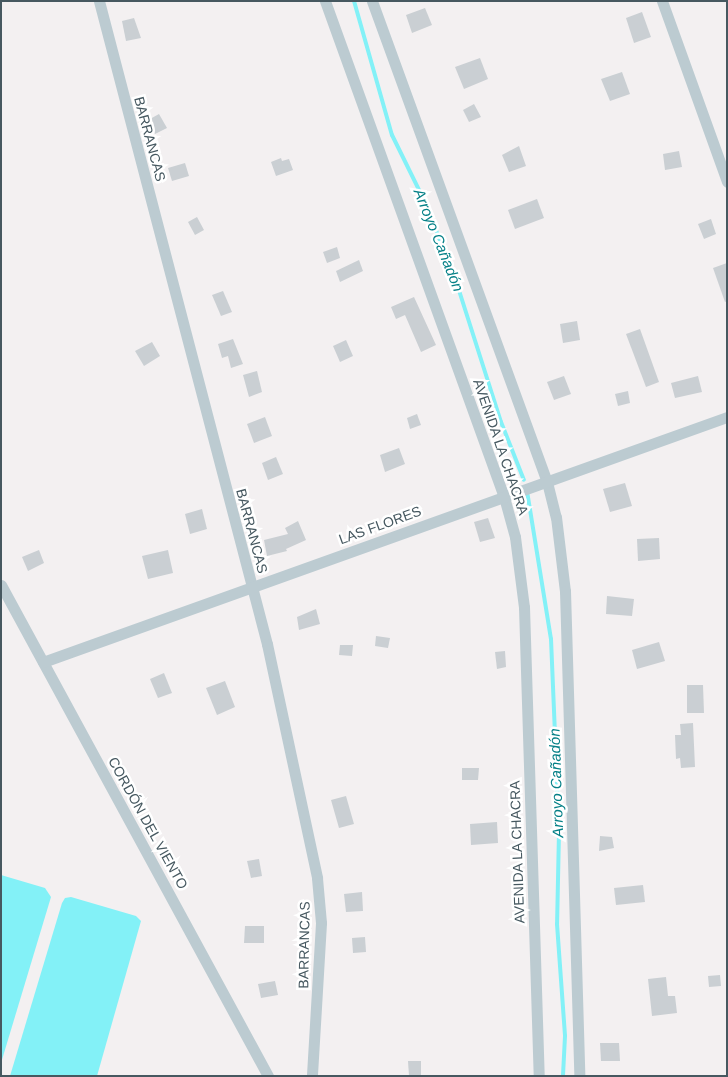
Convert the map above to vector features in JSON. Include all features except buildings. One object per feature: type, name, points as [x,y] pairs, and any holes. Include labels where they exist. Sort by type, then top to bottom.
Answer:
[{"type":"street","name":"BARRANCAS","points":[[99,1],[274,675],[321,900],[312,1076]]},
{"type":"street","name":"AVENIDA LA CHACRA","points":[[325,1],[504,497],[519,559],[524,607],[539,1076]]},
{"type":"street","points":[[372,1],[546,482],[556,517],[565,591],[579,1076]]},
{"type":"street","points":[[662,1],[727,182]]},
{"type":"street","name":"LAS FLORES","points":[[43,662],[727,417]]},
{"type":"street","name":"CORDÓN DEL VIENTO","points":[[1,585],[268,1076]]},
{"type":"water","points":[[1,875],[45,888],[51,897],[1,1063]]},
{"type":"water","points":[[71,897],[136,916],[141,921],[97,1076],[10,1076],[62,903],[65,898]]},
{"type":"waterway","name":"Arroyo Cañadón","points":[[354,1],[392,135],[424,200],[456,281],[501,422],[524,480]]},
{"type":"waterway","name":"Arroyo Cañadón","points":[[527,491],[551,639],[559,832],[557,924],[565,1036],[563,1076]]}]
